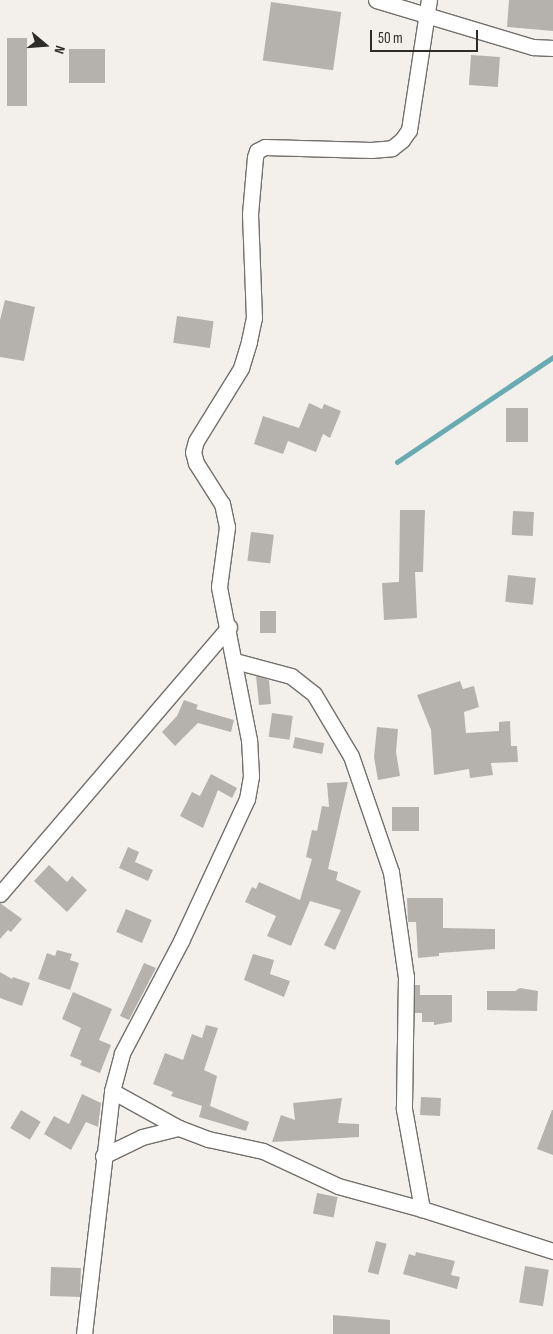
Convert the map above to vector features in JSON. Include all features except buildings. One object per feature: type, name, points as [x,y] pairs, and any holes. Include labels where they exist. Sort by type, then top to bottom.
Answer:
[{"type":"street","points":[[376,0],[428,6],[533,47],[553,48]]},
{"type":"street","points":[[84,1334],[103,1156],[112,1091],[122,1054],[181,941],[247,799],[251,756],[229,627],[219,587],[227,528],[222,504],[196,463],[193,452],[196,442],[241,368],[254,318],[250,214],[255,157],[257,152],[265,146],[371,150],[392,148],[402,140],[409,130],[428,6]]},
{"type":"street","points":[[0,894],[229,627]]},
{"type":"street","points":[[235,661],[291,676],[314,694],[352,756],[388,863],[406,977],[404,1109],[422,1209]]},
{"type":"street","points":[[112,1091],[178,1128],[208,1139],[263,1151],[338,1186],[422,1209],[553,1251]]},
{"type":"street","points":[[103,1156],[142,1137],[178,1128]]},
{"type":"waterway","points":[[397,462],[553,357]]}]
